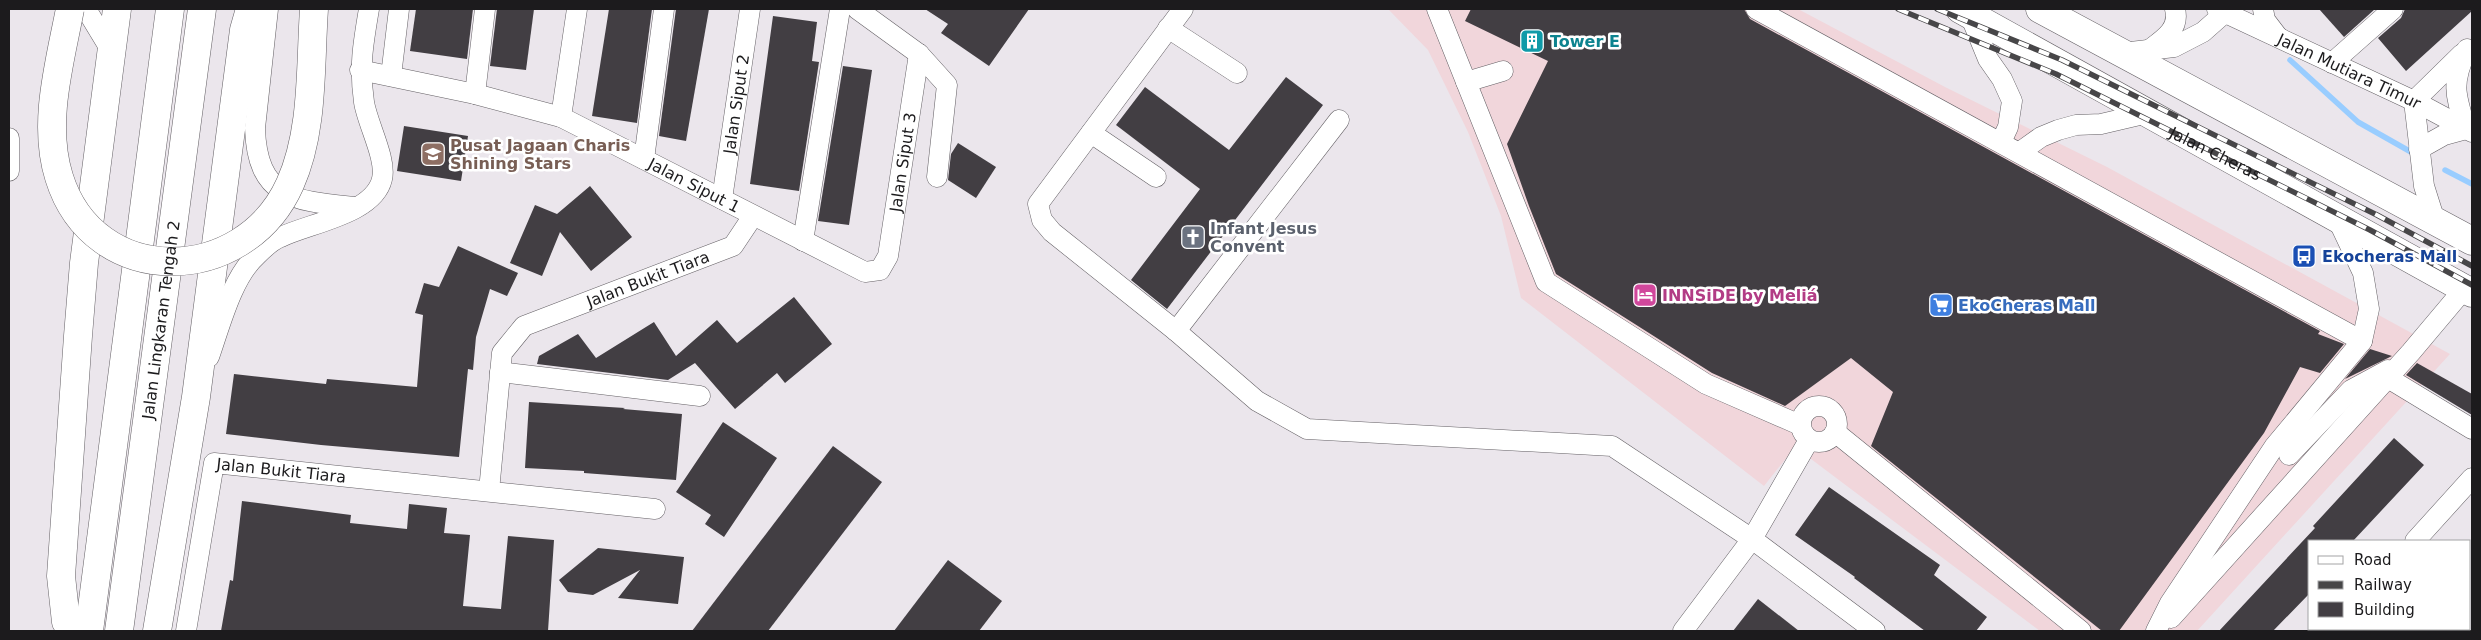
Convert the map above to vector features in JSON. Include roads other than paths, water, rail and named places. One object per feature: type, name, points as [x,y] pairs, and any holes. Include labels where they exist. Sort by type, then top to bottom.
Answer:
[{"type":"highway","points":[[70,9],[55,93],[52,126],[59,176],[76,210],[95,233],[124,252],[162,263],[204,259],[246,238],[263,224],[290,185],[304,143],[314,9]]},
{"type":"highway","points":[[73,631],[66,622],[62,567],[84,263],[117,9]]},
{"type":"highway","name":"Jalan Lingkaran Tengah 2","points":[[89,631],[170,9]]},
{"type":"highway","name":"Jalan Lingkaran Tengah 2","points":[[120,631],[202,9]]},
{"type":"highway","points":[[157,631],[196,397],[244,30],[250,9]]},
{"type":"highway","points":[[2040,9],[2472,241]]},
{"type":"highway","name":"Jalan Cheras","points":[[1965,12],[2468,291]]},
{"type":"street","points":[[86,9],[112,52]]},
{"type":"street","points":[[268,9],[255,128],[255,146],[260,165],[268,177],[281,190],[296,199],[358,208]]},
{"type":"street","points":[[196,397],[237,284],[255,256],[279,237],[358,208],[375,194],[383,178],[379,150],[364,106],[360,70],[368,9]]},
{"type":"street","points":[[391,76],[399,9]]},
{"type":"street","points":[[475,94],[485,9]]},
{"type":"street","points":[[561,117],[577,9]]},
{"type":"street","points":[[644,158],[664,9]]},
{"type":"street","name":"Jalan Siput 2","points":[[722,199],[750,9]]},
{"type":"street","points":[[803,241],[840,9]]},
{"type":"street","points":[[858,9],[919,54],[947,85],[937,176]]},
{"type":"street","points":[[1183,9],[1038,204],[1042,220],[1052,232],[1176,331],[1257,401],[1307,429],[1612,446],[1752,539],[1875,631]]},
{"type":"street","points":[[1437,9],[1546,282],[1706,384],[1805,433],[1821,442],[1831,437],[1835,432],[1837,427],[1835,415],[1826,407],[1820,405],[1814,406],[1804,413],[1805,433],[1752,539],[1683,631]]},
{"type":"street","points":[[1756,9],[2362,341]]},
{"type":"street","points":[[2149,50],[2174,28],[2178,18],[2176,9]]},
{"type":"street","points":[[2263,9],[2265,20],[2280,39]]},
{"type":"street","points":[[2332,63],[2393,9]]},
{"type":"street","points":[[2122,53],[2174,47],[2202,32],[2223,10]]},
{"type":"street","name":"Jalan Mutiara Timur","points":[[2223,10],[2280,39],[2414,101],[2469,131]]},
{"type":"street","points":[[1965,12],[1988,59],[2002,79],[2012,101],[2008,127],[2001,142]]},
{"type":"street","points":[[1168,28],[1237,73]]},
{"type":"street","points":[[2435,221],[2424,186],[2414,101],[2470,47]]},
{"type":"street","points":[[2420,149],[2444,134],[2469,131],[2456,96],[2457,72],[2470,47]]},
{"type":"street","name":"Jalan Siput 3","points":[[880,270],[888,256],[919,54]]},
{"type":"street","name":"Jalan Siput 1","points":[[360,70],[475,94],[561,117],[865,272],[880,270]]},
{"type":"street","points":[[1466,82],[1503,71]]},
{"type":"street","points":[[2020,152],[2041,137],[2058,130],[2076,125],[2101,124],[2148,113]]},
{"type":"street","points":[[1176,331],[1339,120]]},
{"type":"street","points":[[1090,133],[1156,176]]},
{"type":"street","points":[[9,138],[9,171]]},
{"type":"street","name":"Jalan Bukit Tiara","points":[[488,491],[502,353],[524,326],[733,246],[753,216]]},
{"type":"street","points":[[2156,631],[2170,603],[2274,447],[2362,341],[2369,308],[2363,273],[2337,218]]},
{"type":"street","points":[[2156,631],[2185,604],[2468,291]]},
{"type":"street","points":[[2394,371],[2472,429]]},
{"type":"street","points":[[2289,455],[2351,390],[2394,371]]},
{"type":"street","points":[[500,372],[700,396]]},
{"type":"street","points":[[1835,432],[2081,631]]},
{"type":"street","name":"Jalan Bukit Tiara","points":[[186,631],[214,463],[656,509]]},
{"type":"street","points":[[2416,540],[2472,478]]},
{"type":"waterway","points":[[2290,60],[2358,122],[2411,152]]},
{"type":"waterway","points":[[2445,170],[2472,184]]},
{"type":"railway","points":[[1898,9],[2056,74],[2370,230],[2472,285]]},
{"type":"railway","points":[[1937,9],[2062,60],[2377,215],[2472,266]]},
{"type":"place","name":"Tower E","points":[[1532,41]]},
{"type":"place","name":"Pusat Jagaan Charis Shining Stars","points":[[433,154]]},
{"type":"place","name":"Infant Jesus Convent","points":[[1193,237]]},
{"type":"place","name":"Ekocheras Mall","points":[[2304,256]]},
{"type":"place","name":"INNSiDE by Meliá","points":[[1645,295]]},
{"type":"place","name":"EkoCheras Mall","points":[[1941,305]]}]
